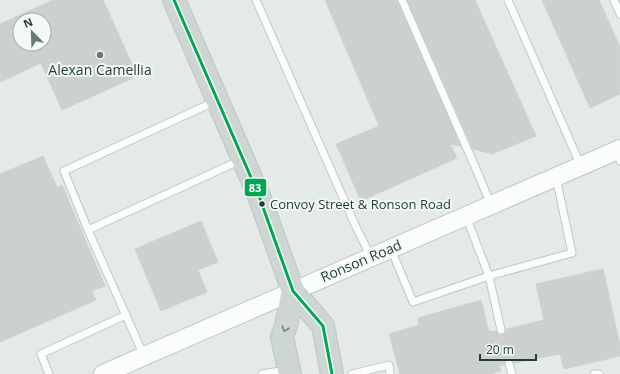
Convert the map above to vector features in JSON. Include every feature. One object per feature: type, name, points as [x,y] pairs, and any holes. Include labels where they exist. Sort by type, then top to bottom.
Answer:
[{"type":"main road","points":[[174,0],[244,159],[293,291],[324,326],[332,374]]},
{"type":"main road","points":[[289,372],[282,337],[286,326],[293,291]]},
{"type":"street","name":"Ronson Road","points":[[107,373],[581,166],[619,153]]},
{"type":"lane","points":[[256,0],[356,227],[371,257]]},
{"type":"lane","points":[[402,0],[491,205]]},
{"type":"lane","points":[[508,0],[581,166]]},
{"type":"lane","points":[[614,0],[620,14]]},
{"type":"lane","points":[[144,356],[88,230],[64,171],[218,100]]},
{"type":"lane","points":[[88,230],[244,159]]},
{"type":"lane","points":[[391,248],[413,302],[489,276],[572,253],[556,177]]},
{"type":"lane","points":[[466,216],[489,276],[501,330]]},
{"type":"lane","points":[[49,374],[41,354],[126,315]]},
{"type":"lane","points":[[509,364],[512,374]]},
{"type":"lane","points":[[352,374],[389,365],[390,374]]},
{"type":"lane","points":[[262,374],[289,372]]},
{"type":"lane","points":[[594,374],[599,374]]},
{"type":"building","name":"Alexan Camellia","points":[[53,0],[103,0],[133,66],[129,68],[133,78],[62,110],[41,63],[0,82],[0,24],[12,19],[12,52],[52,52],[52,12],[26,12]]},
{"type":"building","points":[[325,0],[397,0],[461,146],[450,144],[457,158],[361,201],[336,144],[379,126]]},
{"type":"building","points":[[407,0],[475,0],[536,136],[492,154],[473,149]]},
{"type":"building","points":[[542,0],[599,0],[620,47],[620,94],[590,108]]},
{"type":"building","points":[[43,156],[57,187],[62,185],[105,286],[92,291],[96,300],[0,342],[0,174]]},
{"type":"building","points":[[201,221],[218,262],[198,270],[207,292],[161,311],[135,249]]},
{"type":"building","points":[[603,269],[620,345],[620,356],[564,369],[560,354],[514,363],[512,360],[508,359],[505,361],[504,365],[499,366],[501,371],[489,374],[400,374],[389,334],[419,325],[418,318],[481,300],[489,332],[496,331],[499,335],[502,335],[506,332],[506,329],[544,320],[536,284]]},
{"type":"transit line","name":"83","points":[[174,0],[259,196],[293,291],[323,326],[332,374]]},
{"type":"place","name":"Alexan Camellia","points":[[100,55]]},
{"type":"place","name":"Convoy Street & Ronson Road","points":[[262,204]]}]
